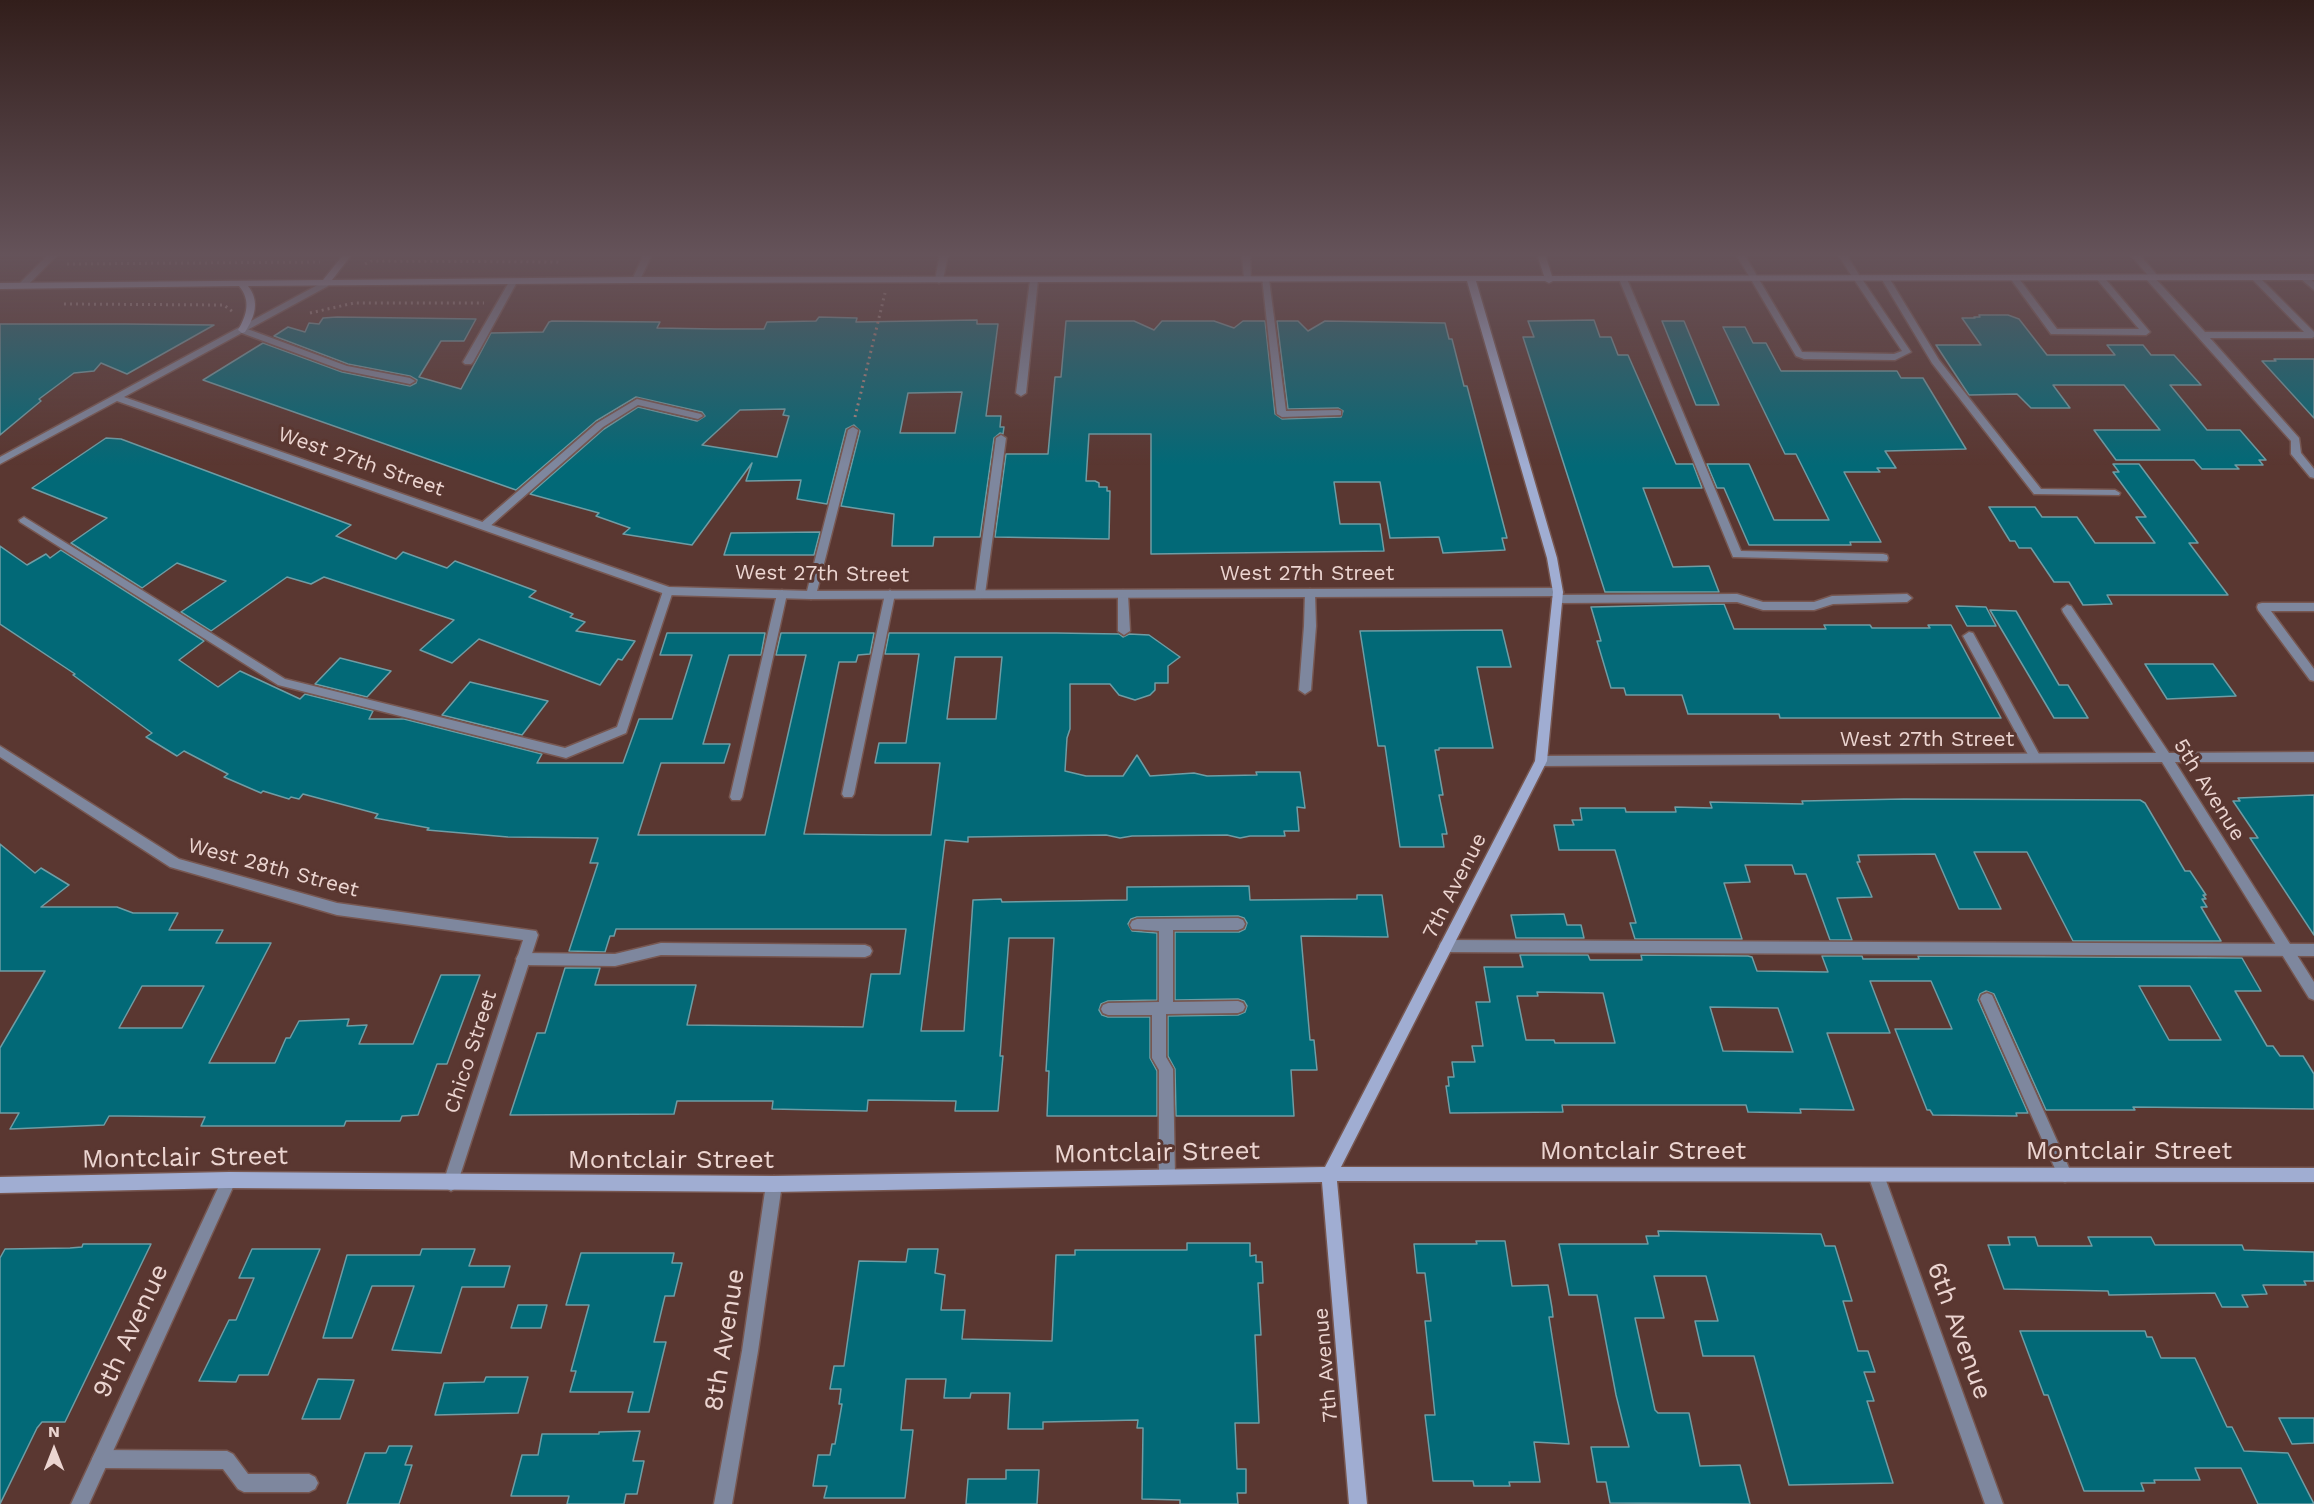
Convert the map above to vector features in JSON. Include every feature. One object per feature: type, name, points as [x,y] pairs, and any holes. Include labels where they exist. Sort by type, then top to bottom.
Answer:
[{"type":"street","points":[[242,330],[245,324]]},
{"type":"street","points":[[0,461],[253,324]]},
{"type":"street","points":[[468,362],[489,324]]},
{"type":"street","points":[[1021,393],[1029,324]]},
{"type":"street","points":[[1271,324],[1282,414],[1338,413]]},
{"type":"street","name":"7th Avenue","points":[[1358,1504],[1329,1174],[1541,761],[1558,596],[1552,558],[1484,324]]},
{"type":"street","points":[[1642,324],[1737,554],[1882,558]]},
{"type":"street","points":[[1781,324],[1799,354],[1804,356],[1895,357],[1907,352],[1888,324]]},
{"type":"street","points":[[1912,324],[1935,362],[2038,492],[2115,493]]},
{"type":"street","points":[[2049,324],[2055,332],[2146,332],[2139,324]]},
{"type":"street","points":[[2193,324],[2296,441],[2296,454],[2314,475]]},
{"type":"street","points":[[2203,335],[2312,335],[2301,324]]},
{"type":"street","points":[[242,330],[345,368],[410,381]]},
{"type":"street","name":"West 27th Street","points":[[118,398],[668,591],[811,595],[1310,593],[1737,598],[1763,606],[1814,606],[1832,600],[1907,598]]},
{"type":"street","points":[[484,526],[600,425],[637,402],[698,416]]},
{"type":"street","points":[[811,595],[852,430]]},
{"type":"street","points":[[980,594],[1001,438]]},
{"type":"street","points":[[24,520],[282,682],[566,753],[622,730],[668,591]]},
{"type":"street","points":[[1305,690],[1310,593]]},
{"type":"street","points":[[736,797],[782,594]]},
{"type":"street","points":[[848,794],[890,594]]},
{"type":"street","points":[[1123,594],[1124,630]]},
{"type":"street","points":[[2314,607],[2262,607],[2314,677]]},
{"type":"street","name":"5th Avenue","points":[[2067,609],[2166,758],[2284,950],[2314,994]]},
{"type":"street","points":[[1969,636],[2036,759]]},
{"type":"street","name":"West 28th Street","points":[[0,751],[175,863],[337,909],[531,935]]},
{"type":"street","name":"West 27th Street","points":[[1541,761],[2314,758]]},
{"type":"street","points":[[1137,925],[1238,924]]},
{"type":"street","points":[[1166,925],[1159,1058],[1166,1069],[1167,1177]]},
{"type":"street","name":"Chico Street","points":[[451,1183],[531,935]]},
{"type":"street","points":[[1446,946],[2314,950]]},
{"type":"street","points":[[523,959],[615,960],[661,949],[865,951]]},
{"type":"street","points":[[1987,999],[2065,1175]]},
{"type":"street","points":[[1108,1009],[1238,1007]]},
{"type":"street","name":"Montclair Street","points":[[0,1185],[229,1180],[774,1184],[1329,1174],[2314,1175]]},
{"type":"street","name":"6th Avenue","points":[[1876,1175],[1994,1504]]},
{"type":"street","name":"9th Avenue","points":[[80,1504],[229,1180]]},
{"type":"street","name":"8th Avenue","points":[[723,1504],[750,1351],[774,1184]]},
{"type":"street","points":[[101,1459],[227,1460],[244,1484],[309,1484]]},
{"type":"path","points":[[852,430],[877,324]]},
{"type":"building","points":[[0,324],[214,325],[127,374],[101,363],[94,371],[74,373],[39,399],[41,401],[0,435]]},
{"type":"building","points":[[308,324],[473,324],[464,341],[441,341],[419,377],[461,389],[491,333],[543,332],[548,324],[659,324],[657,328],[764,329],[766,324],[998,324],[986,416],[1001,416],[1000,427],[1004,427],[1003,434],[1000,433],[994,438],[980,537],[934,537],[933,546],[892,546],[894,514],[841,506],[860,431],[854,425],[846,429],[827,504],[797,499],[801,480],[746,481],[752,463],[692,545],[623,534],[630,528],[596,516],[599,513],[530,494],[604,429],[638,407],[697,421],[705,416],[702,412],[636,397],[596,421],[516,490],[203,380],[263,343],[342,372],[410,386],[416,383],[417,380],[410,376],[348,364],[274,336],[288,327],[305,332]],"holes":[[[962,392],[955,433],[900,433],[908,393]],[[785,409],[783,415],[789,416],[777,457],[702,445],[740,410]]]},
{"type":"building","points":[[1066,324],[1141,324],[1154,330],[1159,324],[1223,324],[1234,328],[1239,324],[1265,324],[1275,414],[1282,419],[1341,417],[1343,411],[1338,408],[1288,409],[1277,324],[1301,324],[1308,331],[1320,324],[1445,324],[1449,339],[1452,339],[1464,386],[1467,386],[1507,538],[1502,538],[1505,550],[1443,553],[1439,537],[1390,538],[1380,482],[1334,482],[1340,524],[1380,524],[1384,551],[1151,554],[1151,434],[1089,434],[1086,481],[1095,481],[1099,483],[1099,487],[1107,487],[1107,491],[1110,491],[1109,539],[995,537],[1006,454],[1048,454],[1055,377],[1061,377]]},
{"type":"building","points":[[1529,324],[1595,324],[1600,337],[1611,337],[1618,355],[1628,355],[1676,464],[1693,464],[1702,488],[1643,488],[1673,567],[1709,566],[1719,592],[1605,592],[1523,337],[1534,337]]},
{"type":"building","points":[[1663,324],[1685,324],[1719,405],[1696,405]]},
{"type":"building","points":[[1966,324],[2023,324],[2047,355],[2115,355],[2107,345],[2143,345],[2151,355],[2174,355],[2201,385],[2170,385],[2207,430],[2240,430],[2266,460],[2259,460],[2263,465],[2235,465],[2239,469],[2202,469],[2194,460],[2116,460],[2094,430],[2160,430],[2124,385],[2053,385],[2070,408],[2031,408],[2017,394],[1969,395],[1936,345],[1981,345]]},
{"type":"building","points":[[1723,327],[1745,327],[1753,343],[1766,343],[1781,371],[1897,371],[1901,378],[1923,378],[1966,449],[1885,451],[1896,468],[1877,468],[1880,472],[1844,472],[1881,542],[1850,542],[1851,545],[1749,545],[1724,488],[1717,488],[1707,464],[1749,464],[1774,520],[1829,520],[1796,454],[1785,454]]},
{"type":"building","points":[[2274,359],[2314,359],[2314,418],[2262,361],[2276,361]]},
{"type":"building","points":[[106,438],[121,439],[351,525],[336,536],[396,559],[403,552],[447,568],[455,561],[536,591],[529,597],[573,614],[570,617],[585,622],[576,631],[635,641],[622,660],[618,659],[600,685],[479,639],[452,663],[420,650],[454,620],[324,577],[311,584],[287,577],[211,631],[181,612],[226,581],[177,563],[142,588],[71,543],[107,518],[32,488]]},
{"type":"building","points":[[2113,464],[2139,464],[2198,543],[2189,543],[2228,595],[2107,595],[2112,604],[2083,605],[2069,582],[2054,582],[2031,548],[2019,548],[2015,541],[2010,541],[1989,507],[2035,507],[2042,517],[2077,517],[2095,543],[2155,543],[2136,517],[2146,517],[2113,472],[2119,472]]},
{"type":"building","points":[[820,532],[814,555],[724,555],[731,533]]},
{"type":"building","points":[[0,546],[27,565],[46,554],[50,558],[61,550],[204,641],[179,660],[218,687],[240,671],[300,699],[305,694],[373,711],[369,719],[404,719],[542,754],[537,763],[623,763],[639,719],[672,719],[692,655],[660,655],[667,633],[765,633],[761,655],[729,655],[703,744],[730,744],[724,763],[661,763],[638,835],[765,835],[806,655],[776,655],[781,633],[874,633],[870,654],[858,655],[856,662],[839,662],[804,834],[882,835],[931,835],[940,763],[875,763],[879,743],[906,743],[919,654],[885,654],[889,633],[1119,634],[1123,637],[1129,634],[1149,635],[1180,657],[1168,666],[1168,683],[1155,683],[1155,690],[1150,695],[1135,700],[1119,695],[1110,684],[1070,684],[1070,729],[1067,738],[1065,771],[1086,776],[1123,776],[1137,755],[1150,776],[1194,773],[1207,776],[1257,775],[1256,772],[1300,772],[1305,808],[1297,807],[1299,831],[1284,831],[1285,836],[1240,838],[1227,835],[1120,838],[1106,835],[968,837],[968,842],[945,840],[921,1031],[964,1031],[973,900],[1001,899],[1002,902],[1127,900],[1127,887],[1249,886],[1250,900],[1357,899],[1357,895],[1382,895],[1388,937],[1301,936],[1310,1040],[1314,1040],[1317,1070],[1291,1070],[1294,1116],[1176,1116],[1175,1069],[1168,1056],[1168,1016],[1238,1015],[1245,1012],[1247,1006],[1244,1001],[1238,999],[1175,1000],[1175,932],[1239,932],[1245,929],[1247,923],[1244,918],[1238,916],[1137,917],[1131,919],[1128,924],[1132,931],[1157,933],[1157,1000],[1108,1001],[1101,1004],[1099,1010],[1102,1015],[1108,1017],[1150,1017],[1150,1058],[1157,1071],[1157,1116],[1047,1116],[1049,1071],[1046,1071],[1054,938],[1009,938],[998,1111],[955,1111],[956,1101],[868,1100],[867,1111],[772,1109],[773,1101],[677,1101],[674,1114],[510,1115],[537,1033],[545,1033],[565,968],[600,968],[595,985],[696,985],[687,1025],[863,1027],[871,974],[900,974],[906,929],[616,929],[614,936],[610,936],[605,952],[569,951],[598,863],[590,863],[598,838],[508,837],[427,830],[429,828],[375,818],[378,814],[303,794],[299,799],[291,797],[289,799],[263,791],[261,793],[224,777],[228,774],[184,751],[177,756],[146,737],[152,733],[73,675],[75,674],[0,624]],"holes":[[[955,657],[1002,657],[996,719],[947,719]]]},
{"type":"building","points":[[1724,604],[1734,629],[1826,629],[1824,625],[1930,628],[1928,625],[1951,625],[2001,718],[1780,718],[1779,714],[1688,714],[1682,695],[1626,695],[1624,688],[1611,688],[1597,641],[1601,641],[1591,607]]},
{"type":"building","points":[[1956,606],[1986,607],[1996,626],[1967,626]]},
{"type":"building","points":[[1990,610],[2016,611],[2059,685],[2068,685],[2088,718],[2054,718]]},
{"type":"building","points":[[1502,630],[1511,667],[1477,667],[1493,748],[1439,748],[1435,750],[1443,795],[1439,795],[1447,834],[1442,834],[1444,847],[1400,847],[1385,746],[1378,746],[1360,631]]},
{"type":"building","points":[[340,658],[391,671],[367,697],[315,684]]},
{"type":"building","points":[[2145,664],[2213,664],[2236,696],[2167,699]]},
{"type":"building","points":[[470,682],[548,701],[522,735],[442,715]]},
{"type":"building","points":[[2314,795],[2314,935],[2250,838],[2258,838],[2233,801],[2240,801],[2238,798]]},
{"type":"building","points":[[2140,800],[2145,803],[2185,871],[2190,871],[2206,895],[2203,895],[2206,899],[2202,899],[2207,907],[2201,907],[2221,941],[2073,941],[2027,852],[1974,852],[2001,909],[1959,909],[1935,854],[1858,855],[1860,862],[1857,862],[1872,897],[1837,898],[1852,940],[1830,940],[1806,874],[1795,874],[1792,865],[1745,865],[1750,882],[1724,883],[1742,939],[1635,939],[1630,923],[1636,923],[1615,850],[1559,850],[1554,825],[1574,825],[1572,820],[1582,820],[1580,808],[1625,808],[1626,812],[1676,812],[1675,807],[1712,808],[1710,802],[1803,804],[1802,801]]},
{"type":"building","points":[[0,844],[35,873],[41,868],[69,885],[41,907],[117,907],[133,913],[178,913],[169,930],[223,930],[216,943],[271,943],[209,1063],[275,1063],[286,1038],[290,1038],[299,1021],[349,1019],[347,1026],[367,1025],[359,1044],[413,1044],[441,975],[480,975],[447,1064],[437,1064],[418,1115],[402,1116],[400,1121],[346,1121],[344,1126],[201,1126],[205,1117],[109,1116],[104,1125],[10,1129],[19,1113],[0,1113],[0,1048],[45,971],[0,971]],"holes":[[[142,986],[204,986],[182,1028],[119,1028]]]},
{"type":"building","points":[[1564,914],[1567,925],[1581,925],[1584,938],[1516,938],[1511,915]]},
{"type":"building","points":[[1520,955],[1588,955],[1590,960],[1642,960],[1641,955],[1748,956],[1752,957],[1757,971],[1828,972],[1822,956],[1862,956],[1863,959],[1919,959],[1918,956],[2242,958],[2261,991],[2235,991],[2267,1046],[2273,1046],[2280,1056],[2303,1056],[2314,1074],[2314,1109],[2133,1107],[2135,1110],[2046,1110],[1994,994],[1986,991],[1980,994],[1978,1000],[2028,1113],[2016,1113],[2017,1116],[1933,1115],[1930,1110],[1927,1110],[1895,1029],[1952,1029],[1931,981],[1870,981],[1890,1033],[1827,1033],[1854,1110],[1800,1109],[1801,1113],[1748,1112],[1746,1105],[1562,1105],[1563,1112],[1450,1113],[1446,1086],[1449,1086],[1448,1077],[1454,1077],[1452,1062],[1475,1062],[1472,1046],[1483,1046],[1476,1002],[1490,1002],[1484,967],[1523,967]],"holes":[[[2139,986],[2190,986],[2221,1040],[2169,1040]],[[1537,992],[1603,993],[1615,1043],[1555,1043],[1554,1040],[1526,1040],[1517,996],[1538,996]],[[1710,1007],[1778,1008],[1793,1052],[1723,1051]]]},
{"type":"building","points":[[1658,1231],[1821,1234],[1825,1246],[1835,1246],[1852,1301],[1843,1301],[1858,1351],[1868,1351],[1875,1372],[1864,1372],[1874,1401],[1867,1401],[1893,1483],[1789,1485],[1754,1356],[1703,1356],[1695,1321],[1718,1321],[1706,1276],[1654,1276],[1664,1318],[1635,1318],[1655,1410],[1658,1413],[1689,1413],[1700,1466],[1740,1465],[1750,1504],[1610,1503],[1606,1482],[1597,1482],[1591,1447],[1629,1447],[1616,1395],[1597,1295],[1569,1295],[1559,1244],[1648,1244],[1646,1236],[1659,1236]]},
{"type":"building","points":[[2008,1237],[2035,1237],[2038,1246],[2092,1246],[2088,1237],[2151,1237],[2155,1245],[2242,1245],[2244,1250],[2314,1252],[2314,1281],[2304,1281],[2306,1285],[2263,1285],[2267,1294],[2242,1295],[2248,1307],[2222,1307],[2215,1293],[2109,1295],[2108,1291],[2004,1289],[1988,1245],[2010,1245]]},
{"type":"building","points":[[1476,1241],[1505,1241],[1512,1286],[1548,1285],[1553,1317],[1549,1317],[1569,1444],[1534,1442],[1540,1482],[1509,1482],[1510,1486],[1474,1486],[1473,1481],[1433,1481],[1425,1415],[1435,1415],[1425,1321],[1431,1321],[1425,1273],[1417,1273],[1414,1244],[1477,1244]]},
{"type":"building","points":[[1187,1243],[1250,1243],[1250,1256],[1256,1255],[1256,1262],[1262,1262],[1263,1283],[1258,1283],[1261,1335],[1255,1335],[1259,1423],[1235,1423],[1237,1469],[1246,1469],[1246,1493],[1237,1493],[1238,1504],[1180,1504],[1180,1500],[1142,1499],[1143,1428],[1137,1428],[1138,1420],[1043,1422],[1043,1429],[1008,1429],[1010,1393],[971,1393],[970,1398],[944,1398],[946,1379],[906,1379],[901,1430],[913,1430],[905,1498],[824,1498],[827,1486],[813,1486],[818,1455],[830,1455],[832,1444],[835,1444],[842,1404],[839,1404],[841,1389],[830,1389],[834,1366],[844,1366],[859,1261],[906,1262],[908,1249],[938,1249],[935,1273],[945,1275],[941,1310],[965,1310],[962,1339],[1052,1341],[1056,1255],[1075,1255],[1075,1250],[1187,1250]]},
{"type":"building","points":[[83,1244],[151,1244],[65,1422],[42,1422],[37,1428],[0,1504],[0,1258],[5,1249],[70,1248],[82,1247]]},
{"type":"building","points":[[252,1249],[320,1249],[268,1375],[239,1375],[236,1382],[199,1381],[229,1320],[236,1320],[254,1278],[239,1278]]},
{"type":"building","points":[[422,1249],[475,1249],[469,1266],[510,1266],[504,1287],[462,1287],[441,1353],[392,1350],[414,1286],[372,1286],[352,1338],[323,1338],[347,1255],[420,1255]]},
{"type":"building","points":[[581,1253],[674,1253],[672,1263],[682,1263],[674,1296],[665,1296],[654,1342],[666,1342],[649,1412],[628,1412],[633,1392],[570,1392],[576,1371],[571,1371],[589,1305],[566,1305]]},
{"type":"building","points":[[518,1305],[547,1305],[541,1328],[511,1328]]},
{"type":"building","points":[[2020,1331],[2145,1331],[2147,1337],[2152,1337],[2161,1358],[2195,1358],[2227,1427],[2232,1427],[2244,1451],[2288,1453],[2314,1504],[2258,1504],[2241,1468],[2195,1468],[2200,1480],[2154,1480],[2155,1483],[2141,1483],[2144,1491],[2084,1491],[2048,1395],[2044,1395]]},
{"type":"building","points":[[486,1377],[528,1377],[518,1413],[435,1415],[444,1383],[484,1382]]},
{"type":"building","points":[[318,1379],[354,1380],[340,1419],[302,1419]]},
{"type":"building","points":[[2279,1418],[2314,1418],[2314,1443],[2292,1444]]},
{"type":"building","points":[[640,1431],[633,1461],[644,1461],[637,1494],[626,1494],[624,1504],[567,1504],[569,1496],[511,1496],[522,1455],[538,1455],[542,1434]]},
{"type":"building","points":[[389,1446],[412,1446],[405,1465],[412,1465],[399,1504],[347,1504],[365,1453],[386,1453]]},
{"type":"building","points":[[1006,1470],[1039,1470],[1037,1504],[966,1504],[968,1479],[1006,1479]]}]
